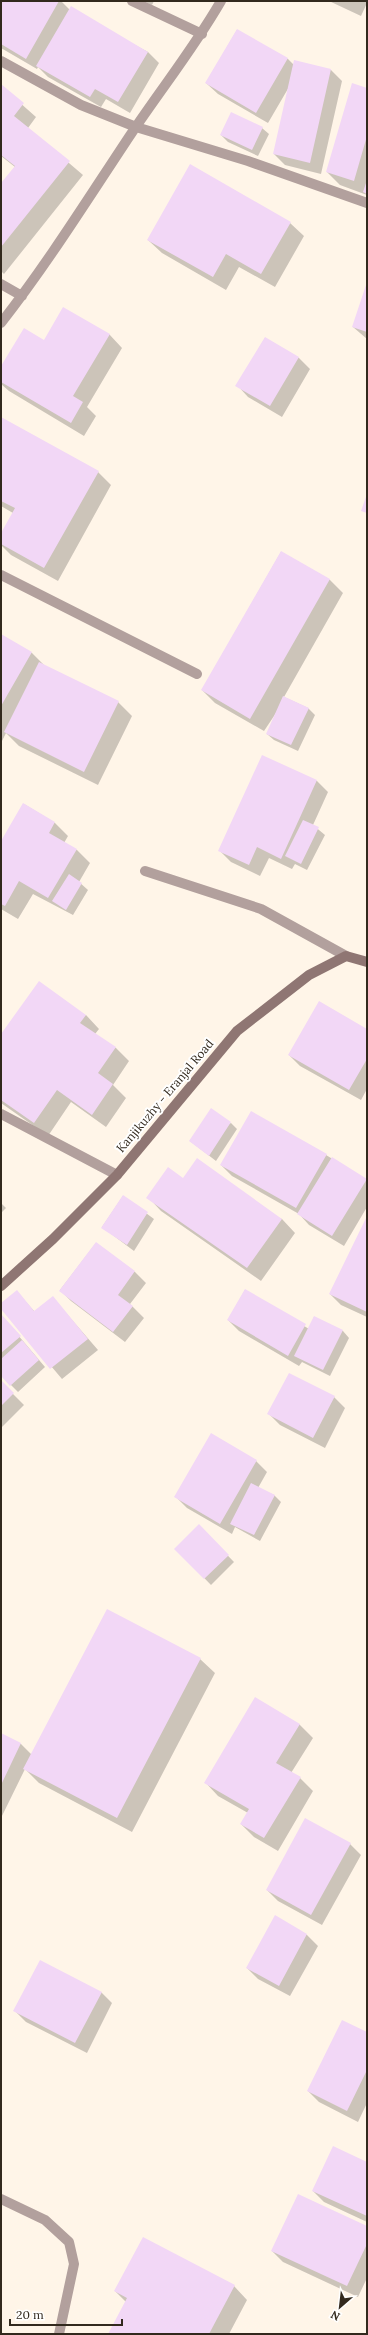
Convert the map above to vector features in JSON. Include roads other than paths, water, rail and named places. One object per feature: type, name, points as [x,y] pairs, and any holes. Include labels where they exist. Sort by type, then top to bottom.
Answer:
[{"type":"main road","points":[[346,956],[367,962]]},
{"type":"main road","name":"Kanjikuzhy - Eranjal Road","points":[[1,1286],[53,1239],[117,1175],[236,1031],[310,975],[346,956]]},
{"type":"street","points":[[132,1],[202,34]]},
{"type":"street","points":[[1,323],[22,296],[136,127],[202,34],[221,1]]},
{"type":"street","points":[[1,61],[81,105],[136,127],[248,161],[367,203]]},
{"type":"street","points":[[1,284],[22,296]]},
{"type":"street","points":[[1,575],[197,674]]},
{"type":"street","points":[[144,871],[261,909],[346,956]]},
{"type":"street","points":[[1,1114],[117,1175]]},
{"type":"street","points":[[1,2199],[45,2220],[69,2242],[74,2264],[58,2334]]}]
